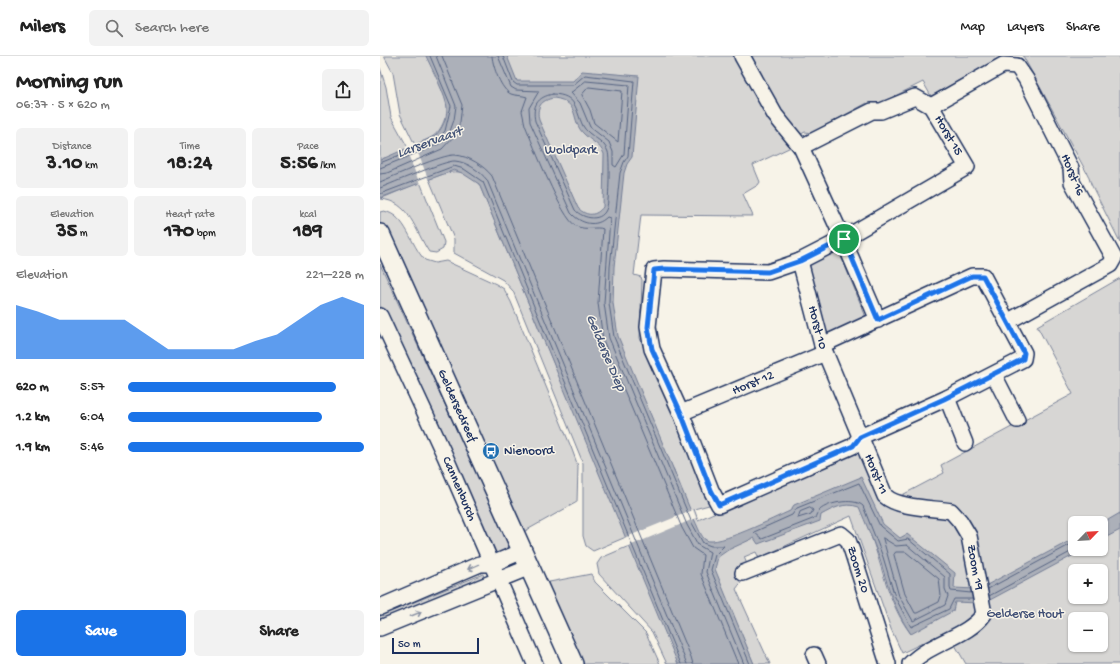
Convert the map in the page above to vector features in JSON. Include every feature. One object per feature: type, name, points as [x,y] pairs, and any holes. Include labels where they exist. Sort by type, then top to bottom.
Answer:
[{"type":"main road","name":"Geldersedreef","points":[[380,234],[523,561],[564,664]]},
{"type":"main road","name":"Geldersedreef","points":[[380,253],[523,561],[573,664]]},
{"type":"street","points":[[742,56],[775,114],[801,147],[844,239],[878,320]]},
{"type":"street","name":"Horst 16","points":[[931,106],[1003,65],[1017,66],[1026,79],[1071,168],[1072,182],[1114,258],[1110,265],[1008,322]]},
{"type":"street","name":"Horst 15","points":[[801,147],[872,111],[880,111],[915,97],[931,106],[967,167],[844,239]]},
{"type":"street","points":[[681,413],[652,349],[648,327],[654,270],[768,272],[800,261],[844,239]]},
{"type":"street","name":"Horst 10","points":[[800,261],[824,349],[860,437]]},
{"type":"street","name":"Horst 12","points":[[681,413],[824,349],[878,320],[972,276],[983,276],[1008,322]]},
{"type":"street","name":"Cannenburch","points":[[380,316],[500,580],[535,664]]},
{"type":"street","name":"Horst 11","points":[[681,413],[711,490],[719,505],[853,446],[860,437],[947,398],[1023,359],[1024,353],[1008,322]]},
{"type":"street","points":[[994,374],[1017,420]]},
{"type":"street","points":[[947,398],[965,443]]},
{"type":"street","name":"Horst 11","points":[[860,437],[885,496],[891,501],[900,504]]},
{"type":"street","name":"Zoom 19","points":[[900,504],[951,510],[960,521],[968,536],[985,610],[977,623],[935,645],[910,664]]},
{"type":"street","name":"Zoom 20","points":[[743,573],[841,534],[848,540],[852,551],[888,664]]},
{"type":"street","points":[[380,607],[480,564],[523,561]]},
{"type":"street","points":[[380,628],[500,580],[523,561]]},
{"type":"green space","points":[[384,56],[1002,56],[931,96],[923,82],[871,108],[867,103],[812,133],[805,132],[790,140],[793,146],[753,165],[760,182],[758,185],[743,194],[753,216],[641,215],[634,275],[641,277],[642,280],[640,338],[657,382],[661,381],[712,502],[709,505],[694,509],[698,520],[850,452],[860,453],[887,503],[944,473],[941,465],[1073,394],[1037,326],[1120,278],[1120,664],[966,664],[947,631],[902,653],[891,629],[851,516],[759,558],[756,552],[744,557],[750,571],[736,589],[770,664],[754,664],[721,586],[752,664],[667,664],[652,632],[599,574],[597,564],[601,558],[629,546],[626,537],[593,551],[586,546],[583,536],[583,463],[513,291],[503,280],[454,253],[454,239],[429,179],[450,172],[461,172],[479,184],[555,367],[677,479],[674,470],[480,178],[459,165],[384,158],[380,160],[380,68],[386,87],[391,117],[408,148],[436,139],[451,117],[445,118],[440,129],[434,136],[415,145],[400,114],[393,73]],"holes":[[[871,536],[911,634],[897,612],[887,587]]]},
{"type":"green space","points":[[1023,56],[1120,56],[1120,242],[1088,175]]},
{"type":"green space","points":[[420,182],[444,242],[443,249],[436,253],[429,252],[405,211],[390,201],[380,199]]},
{"type":"green space","points":[[384,211],[392,214],[398,219],[425,260],[435,263],[446,261],[504,289],[511,302],[571,447],[578,466],[577,502],[518,535],[380,227],[380,212]]},
{"type":"green space","points":[[838,249],[866,317],[822,337],[805,263]]},
{"type":"green space","points":[[380,264],[512,549],[495,557],[380,305]]},
{"type":"green space","points":[[483,574],[485,579],[380,623],[380,616]]},
{"type":"green space","points":[[591,574],[595,582],[646,633],[660,664],[575,664],[539,584]]},
{"type":"water","points":[[426,56],[507,56],[517,81],[573,81],[582,71],[639,76],[632,157],[627,164],[624,173],[614,267],[613,303],[618,336],[695,521],[704,539],[712,541],[722,539],[747,530],[790,511],[794,505],[861,477],[883,524],[900,538],[907,534],[955,573],[954,588],[975,589],[985,586],[1068,542],[1068,556],[1072,556],[988,601],[978,603],[955,602],[953,611],[911,634],[895,605],[877,551],[859,507],[849,505],[839,506],[821,515],[820,521],[758,544],[754,538],[728,550],[718,557],[715,569],[754,664],[678,664],[479,184],[462,173],[454,170],[380,198],[380,160],[435,136],[442,127],[447,112],[442,90]],"holes":[[[554,98],[568,103],[572,108],[580,129],[587,137],[598,145],[604,154],[603,207],[594,214],[585,213],[578,208],[539,120],[538,111],[540,105],[546,100]]]},
{"type":"water","points":[[1120,513],[1120,530],[1108,536],[1108,520]]},
{"type":"pier","points":[[414,143],[429,181],[420,184],[405,147]]},
{"type":"pier","points":[[693,510],[696,518],[627,547],[624,538]]},
{"type":"place","name":"Nienoord","points":[[491,451]]},
{"type":"route","points":[[844,239],[878,320],[972,276],[983,276],[1024,353],[1023,359],[944,399],[860,437],[853,446],[719,505],[711,490],[681,413],[652,349],[648,327],[654,270],[768,272],[800,261],[844,239]]},
{"type":"water label","name":"Larservaart","points":[[430,143]]},
{"type":"water label","name":"Gelderse Diep","points":[[605,353]]},
{"type":"park label","name":"Woldpark","points":[[571,150]]},
{"type":"park label","name":"Gelderse Hout","points":[[1025,614]]}]
